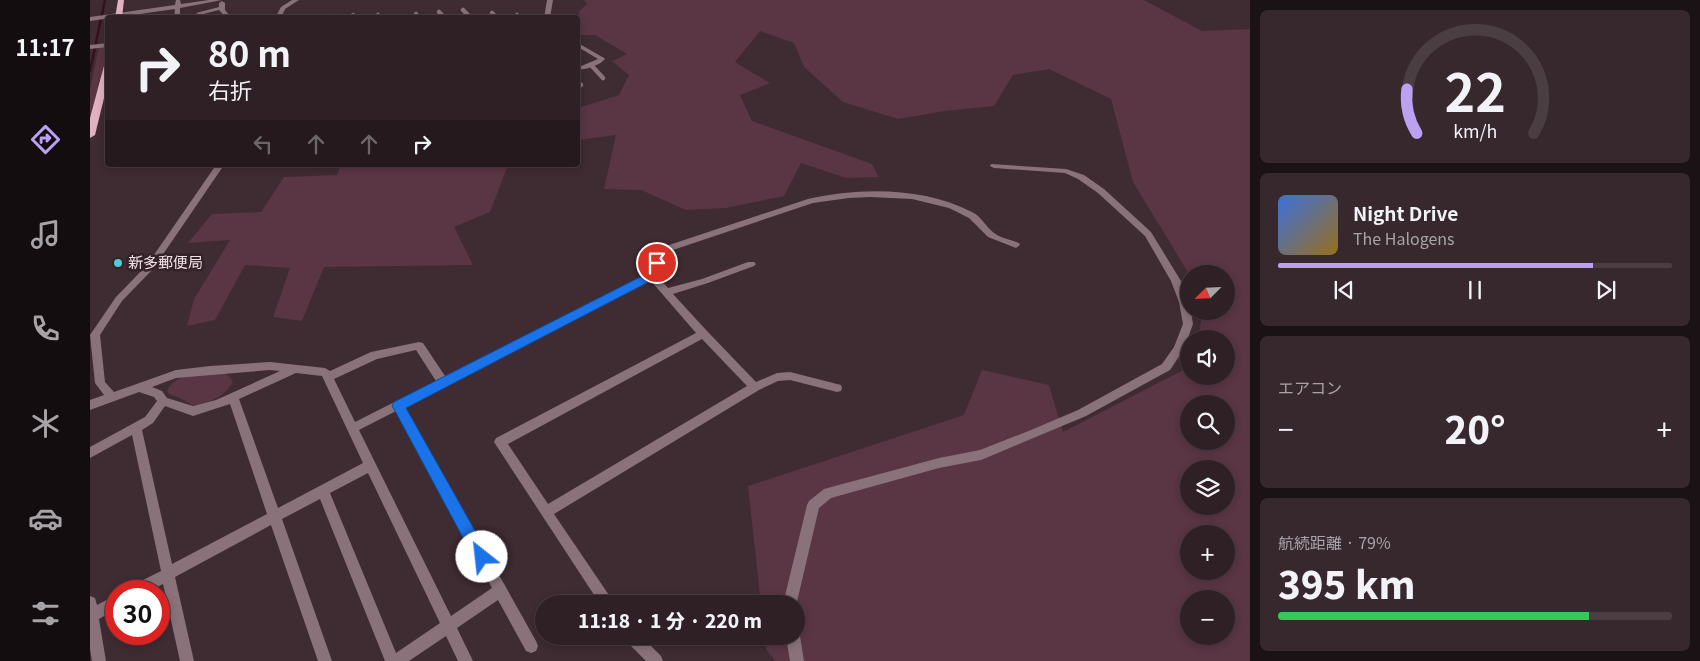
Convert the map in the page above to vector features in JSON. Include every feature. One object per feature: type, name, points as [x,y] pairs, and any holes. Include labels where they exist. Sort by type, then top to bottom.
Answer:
[{"type":"main road","points":[[118,15],[122,0]]},
{"type":"main road","points":[[90,135],[105,79]]},
{"type":"street","points":[[137,15],[178,3],[220,0],[222,8],[228,15]]},
{"type":"street","points":[[280,15],[283,8],[296,0]]},
{"type":"street","points":[[548,15],[550,0]]},
{"type":"street","points":[[199,2],[199,15],[222,8]]},
{"type":"street","points":[[134,15],[136,4]]},
{"type":"street","points":[[155,15],[156,8]]},
{"type":"street","points":[[90,47],[105,45]]},
{"type":"street","points":[[580,46],[602,59],[591,65],[580,68]]},
{"type":"street","points":[[792,595],[795,576],[806,542],[813,505],[828,493],[981,455],[1035,433],[1082,413],[1166,367],[1179,349],[1188,324],[1184,302],[1176,281],[1148,234],[1082,177],[1066,171],[994,166]]},
{"type":"street","points":[[111,396],[100,383],[95,335],[118,299],[150,267],[219,167]]},
{"type":"street","points":[[353,428],[652,276],[663,250],[825,198],[876,194],[946,204],[971,215],[1000,241],[1016,245]]},
{"type":"street","points":[[667,292],[705,281],[751,264]]},
{"type":"street","points":[[652,276],[703,334],[755,387]]},
{"type":"street","points":[[602,595],[500,442],[703,334]]},
{"type":"street","points":[[328,377],[374,355],[419,346],[443,382]]},
{"type":"street","points":[[90,405],[176,374],[270,366],[325,372],[466,661]]},
{"type":"street","points":[[138,387],[158,394],[163,401],[193,411],[218,404],[296,369]]},
{"type":"street","points":[[546,512],[776,376],[790,376],[836,388]]},
{"type":"street","points":[[233,397],[325,661]]},
{"type":"street","points":[[90,453],[149,420],[163,401]]},
{"type":"street","points":[[399,406],[532,646]]},
{"type":"street","points":[[136,428],[187,661]]},
{"type":"street","points":[[157,580],[371,465]]},
{"type":"street","points":[[323,491],[392,661]]},
{"type":"street","points":[[396,661],[500,591]]},
{"type":"street","points":[[98,661],[91,609],[105,605]]},
{"type":"street","points":[[640,645],[656,661]]},
{"type":"street","points":[[794,645],[797,661]]},
{"type":"lane","points":[[463,10],[468,15]]},
{"type":"lane","points":[[439,12],[442,15]]},
{"type":"lane","points":[[591,65],[603,78]]},
{"type":"shaded area","points":[[584,0],[1144,0],[1202,31],[1250,29],[1250,661],[775,661],[766,649],[766,645],[805,645],[805,595],[760,595],[748,486],[964,415],[982,370],[1049,385],[1063,432],[1180,372],[1180,385],[1235,385],[1235,330],[1200,330],[1201,320],[1235,320],[1235,265],[1184,265],[1133,182],[1111,99],[1049,69],[1013,75],[994,106],[945,111],[898,119],[843,102],[804,67],[794,43],[760,31],[735,62],[770,83],[740,95],[752,121],[872,164],[879,177],[846,178],[801,163],[784,196],[726,208],[686,210],[641,190],[604,189],[616,135],[580,140],[580,107],[619,95],[629,75],[612,61],[627,54],[595,35],[580,35],[579,11],[587,4]]},
{"type":"shaded area","points":[[99,47],[105,47],[100,92],[90,129],[90,89]]},
{"type":"shaded area","points":[[340,167],[507,167],[490,212],[454,227],[473,265],[324,267],[302,321],[273,317],[290,268],[245,265],[215,320],[187,326],[194,299],[230,240],[188,243],[212,214],[261,212],[284,177],[337,175]]},
{"type":"shaded area","points":[[201,374],[225,374],[233,382],[229,388],[215,399],[204,403],[192,405],[169,394],[167,391],[177,380],[185,377]]},
{"type":"waterway","points":[[90,71],[105,0]]},
{"type":"place","name":"新多郵便局","points":[[118,263]]},
{"type":"route","points":[[482,557],[399,406],[652,276],[657,263]]}]
